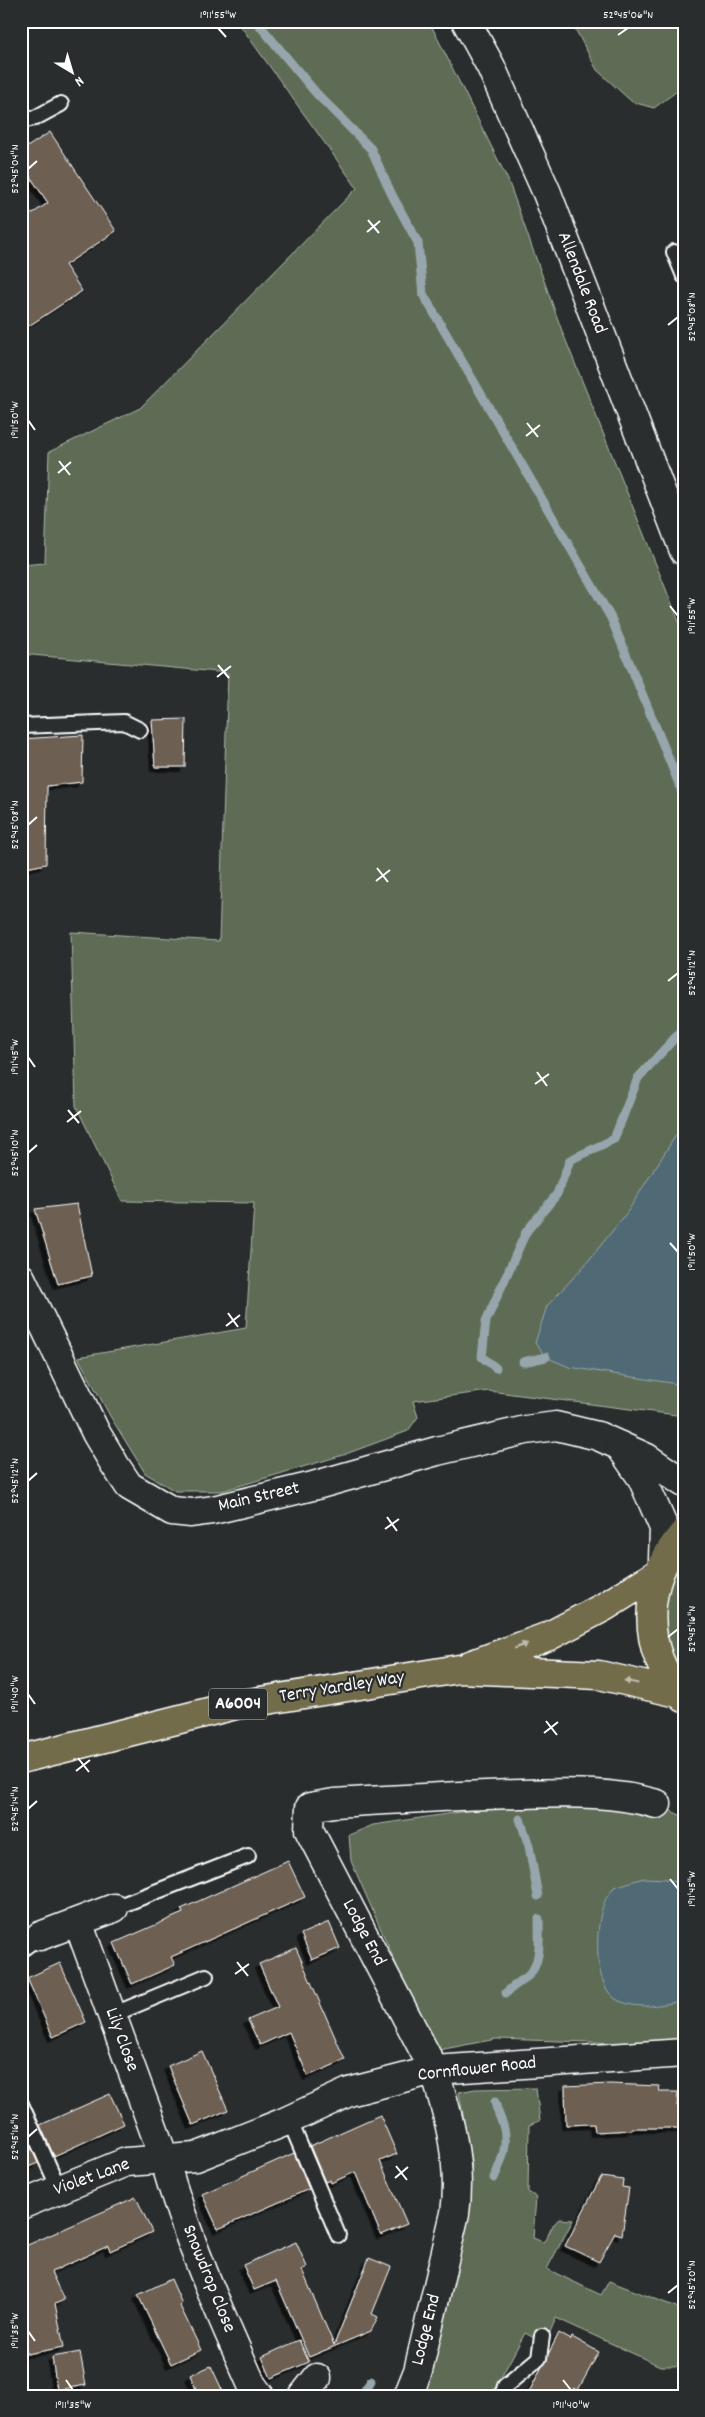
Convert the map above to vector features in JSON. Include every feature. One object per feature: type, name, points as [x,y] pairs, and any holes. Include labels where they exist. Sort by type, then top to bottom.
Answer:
[{"type":"main road","name":"A6004","points":[[681,1696],[666,1674],[656,1654],[650,1626],[650,1609],[660,1567],[684,1533]]},
{"type":"main road","name":"Terry Yardley Way","points":[[21,1759],[236,1705],[459,1669],[549,1636],[604,1607],[660,1567]]},
{"type":"main road","name":"Terry Yardley Way","points":[[459,1669],[599,1675],[681,1696]]},
{"type":"street","name":"Allendale Road","points":[[466,21],[490,67],[546,193],[684,551]]},
{"type":"street","name":"Main Street","points":[[21,1278],[96,1433],[115,1465],[129,1486],[172,1511],[191,1513],[213,1510],[313,1486],[437,1451],[526,1430],[556,1426],[598,1436],[647,1458],[684,1483]]},
{"type":"street","points":[[620,1446],[642,1478],[664,1528],[660,1567]]},
{"type":"street","name":"Lodge End","points":[[408,2396],[418,2372],[459,2189],[450,2124],[434,2070],[310,1830],[310,1806],[486,1795],[594,1792],[634,1797],[657,1804]]},
{"type":"street","points":[[30,1943],[114,1908]]},
{"type":"street","name":"Lily Close","points":[[78,1922],[164,2158]]},
{"type":"street","name":"Cornflower Road","points":[[164,2158],[196,2157],[290,2119],[349,2092],[434,2070],[684,2053]]},
{"type":"street","name":"Violet Lane","points":[[21,2206],[126,2162],[164,2158]]},
{"type":"street","name":"Snowdrop Close","points":[[164,2158],[174,2194],[212,2296],[252,2385],[260,2396]]},
{"type":"lane","points":[[21,121],[35,118],[61,104]]},
{"type":"lane","points":[[674,252],[684,276]]},
{"type":"lane","points":[[21,726],[124,722],[140,730]]},
{"type":"lane","points":[[114,1908],[248,1856]]},
{"type":"lane","points":[[112,2015],[206,1976]]},
{"type":"lane","points":[[21,2104],[59,2189]]},
{"type":"lane","points":[[290,2119],[338,2235]]},
{"type":"lane","points":[[502,2396],[505,2386],[539,2358],[542,2336]]},
{"type":"green space","points":[[237,21],[429,21],[508,180],[562,331],[684,634],[684,1416],[489,1391],[413,1401],[418,1417],[408,1431],[343,1455],[222,1491],[175,1491],[145,1473],[110,1416],[78,1357],[246,1328],[254,1203],[122,1201],[76,1106],[71,932],[219,941],[228,673],[21,654],[21,565],[45,563],[49,452],[140,408],[357,188]]},
{"type":"green space","points":[[571,21],[684,21],[684,86],[654,108],[632,102],[597,70]]},
{"type":"green space","points":[[684,1532],[684,1698],[656,1654],[672,1546]]},
{"type":"green space","points":[[594,1792],[657,1804],[684,1817],[684,2045],[496,2039],[434,2051],[351,1861],[349,1835],[373,1825]]},
{"type":"green space","points":[[536,2088],[540,2121],[529,2125],[528,2192],[536,2197],[533,2238],[543,2242],[559,2219],[573,2220],[547,2269],[601,2295],[609,2281],[684,2310],[684,2366],[660,2366],[556,2318],[545,2344],[525,2333],[491,2396],[408,2396],[455,2213],[472,2167],[459,2092],[475,2089]]},
{"type":"water","points":[[684,1129],[684,1385],[569,1367],[546,1357],[535,1343],[547,1306],[585,1265],[626,1214],[676,1135]]},
{"type":"water","points":[[644,1878],[666,1879],[684,1884],[684,2000],[651,2006],[627,2004],[610,1994],[604,1984],[600,1971],[598,1941],[604,1903],[614,1887]]},
{"type":"building","points":[[50,132],[116,231],[65,265],[82,291],[21,331],[21,221],[48,203],[21,163],[21,151]]},
{"type":"building","points":[[186,719],[185,767],[155,767],[152,720]]},
{"type":"building","points":[[83,735],[82,782],[47,786],[46,864],[21,869],[21,739]]},
{"type":"building","points":[[77,1204],[92,1276],[58,1284],[35,1209]]},
{"type":"building","points":[[288,1861],[305,1897],[171,1957],[175,1965],[132,1984],[114,1943],[183,1913],[181,1909]]},
{"type":"building","points":[[329,1922],[340,1948],[312,1960],[301,1934]]},
{"type":"building","points":[[296,1948],[345,2060],[308,2076],[289,2032],[260,2045],[248,2020],[278,2007],[259,1964]]},
{"type":"building","points":[[60,1963],[86,2022],[53,2037],[27,1978]]},
{"type":"building","points":[[202,2051],[228,2110],[193,2125],[168,2066]]},
{"type":"building","points":[[610,2084],[659,2086],[660,2092],[678,2092],[677,2106],[684,2105],[684,2128],[631,2128],[632,2130],[595,2132],[594,2124],[566,2125],[565,2086]]},
{"type":"building","points":[[110,2094],[124,2124],[54,2156],[40,2125]]},
{"type":"building","points":[[380,2115],[397,2154],[380,2161],[407,2224],[381,2235],[355,2172],[331,2183],[330,2180],[325,2182],[310,2146]]},
{"type":"building","points":[[24,2132],[38,2163],[21,2170],[21,2134]]},
{"type":"building","points":[[294,2153],[309,2189],[218,2229],[202,2194]]},
{"type":"building","points":[[601,2177],[623,2180],[622,2187],[629,2188],[622,2235],[615,2233],[599,2262],[565,2246]]},
{"type":"building","points":[[136,2197],[152,2232],[110,2251],[108,2246],[51,2272],[64,2300],[55,2304],[64,2347],[27,2354],[21,2327],[21,2248]]},
{"type":"building","points":[[296,2242],[307,2267],[302,2270],[334,2345],[369,2258],[391,2267],[372,2314],[378,2317],[371,2331],[309,2357],[276,2281],[254,2290],[243,2265]]},
{"type":"building","points":[[171,2279],[182,2304],[180,2306],[201,2350],[171,2364],[138,2295]]},
{"type":"building","points":[[559,2333],[571,2340],[572,2337],[599,2352],[578,2390],[574,2388],[570,2396],[527,2396]]},
{"type":"building","points":[[299,2340],[309,2362],[271,2378],[262,2357]]},
{"type":"building","points":[[80,2352],[86,2385],[57,2390],[52,2357]]},
{"type":"building","points":[[211,2366],[225,2396],[199,2396],[190,2375]]},
{"type":"waterway","points":[[256,21],[316,93],[371,149],[392,195],[418,243],[423,294],[611,618],[684,796]]},
{"type":"waterway","points":[[496,1368],[482,1357],[486,1321],[526,1232],[557,1194],[570,1160],[614,1139],[638,1078],[684,1028]]},
{"type":"waterway","points":[[523,1362],[546,1357]]},
{"type":"waterway","points":[[520,1819],[529,1846],[538,1896]]},
{"type":"waterway","points":[[506,1993],[528,1976],[536,1964],[539,1949],[539,1919]]},
{"type":"waterway","points":[[494,2178],[502,2159],[505,2145],[505,2132],[495,2102]]},
{"type":"waterway","points":[[361,2396],[371,2381]]}]
